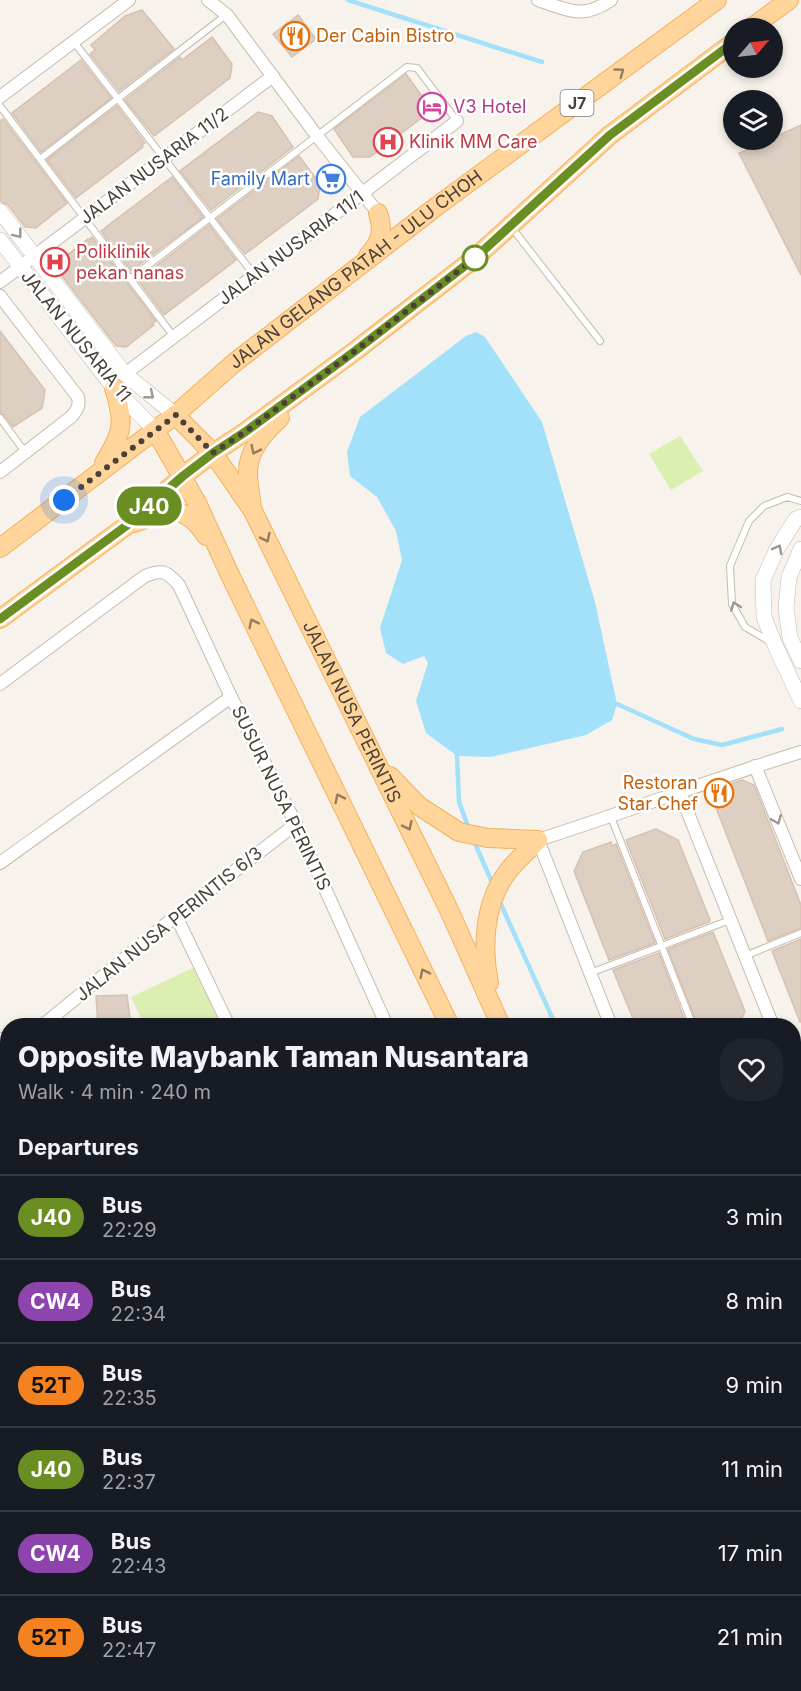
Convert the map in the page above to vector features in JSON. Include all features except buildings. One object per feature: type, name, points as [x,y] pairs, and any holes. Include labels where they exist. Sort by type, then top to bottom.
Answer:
[{"type":"main road","name":"JALAN GELANG PATAH - ULU CHOH","points":[[0,548],[176,415],[234,363],[437,206],[717,0]]},
{"type":"main road","points":[[765,18],[789,0]]},
{"type":"main road","name":"J7","points":[[0,619],[126,526],[213,453],[355,351],[475,258],[610,135],[723,50]]},
{"type":"main road","points":[[378,213],[391,222],[401,223],[437,206]]},
{"type":"main road","points":[[350,274],[371,253],[379,238],[382,226],[378,213]]},
{"type":"main road","points":[[253,511],[247,473],[251,453],[265,432],[355,351]]},
{"type":"main road","points":[[97,475],[118,441],[121,425],[119,381]]},
{"type":"main road","name":"JALAN NUSA PERINTIS","points":[[176,415],[213,453],[253,511],[449,910],[499,1018]]},
{"type":"main road","points":[[155,430],[197,503],[230,576],[445,1018]]},
{"type":"main road","points":[[126,526],[178,511],[187,515],[198,523],[230,576]]},
{"type":"main road","points":[[376,761],[419,806],[459,832],[488,838],[538,840]]},
{"type":"main road","points":[[499,1018],[485,964],[487,921],[494,897],[506,874],[538,840]]},
{"type":"street","points":[[0,97],[129,0]]},
{"type":"street","points":[[208,0],[227,15],[378,213]]},
{"type":"street","points":[[538,0],[577,13],[600,8],[611,0]]},
{"type":"street","name":"JALAN NUSARIA 11/2","points":[[0,282],[273,76]]},
{"type":"street","name":"JALAN NUSARIA 11/1","points":[[119,381],[457,121]]},
{"type":"street","name":"JALAN NUSARIA 11","points":[[0,211],[35,256],[119,381],[155,430]]},
{"type":"street","name":"JALAN NUSARIA 11","points":[[0,240],[20,267],[119,381],[176,415]]},
{"type":"street","points":[[0,296],[78,397],[79,404],[71,417],[0,472]]},
{"type":"street","points":[[801,517],[796,519],[777,549],[763,580],[765,617],[801,702]]},
{"type":"street","points":[[801,549],[789,577],[786,608],[790,638],[801,661]]},
{"type":"street","name":"SUSUR NUSA PERINTIS","points":[[0,684],[145,576],[158,571],[169,574],[179,585],[231,697],[296,824],[383,1018]]},
{"type":"street","points":[[0,863],[231,697]]},
{"type":"street","points":[[608,1018],[538,840],[801,752]]},
{"type":"street","points":[[755,766],[801,879]]},
{"type":"street","points":[[680,793],[770,1018]]},
{"type":"street","name":"JALAN NUSA PERINTIS 6/3","points":[[52,1018],[176,916],[296,824]]},
{"type":"street","points":[[176,916],[225,1018]]},
{"type":"lane","points":[[40,159],[227,15]]},
{"type":"lane","points":[[74,41],[255,276]]},
{"type":"lane","points":[[130,279],[407,67],[417,68],[457,121]]},
{"type":"lane","points":[[0,106],[174,337]]},
{"type":"lane","points":[[510,226],[600,341]]},
{"type":"lane","points":[[0,418],[26,452]]},
{"type":"lane","points":[[775,645],[745,627],[732,604],[730,566],[750,521],[764,506],[787,497],[801,501]]},
{"type":"lane","points":[[611,817],[690,1018]]},
{"type":"lane","points":[[590,973],[731,920]]},
{"type":"lane","points":[[746,956],[801,933]]},
{"type":"green space","points":[[680,436],[703,471],[671,490],[649,454]]},
{"type":"green space","points":[[193,968],[217,1018],[141,1018],[131,997]]},
{"type":"water","points":[[476,332],[485,337],[542,422],[595,602],[617,704],[612,720],[586,735],[491,757],[457,756],[426,733],[416,701],[428,663],[424,656],[403,664],[386,653],[380,628],[402,560],[396,531],[377,497],[350,476],[347,452],[360,417],[466,336]]},
{"type":"waterway","points":[[348,0],[542,62]]},
{"type":"waterway","points":[[617,704],[694,739],[722,745],[782,729]]},
{"type":"waterway","points":[[457,756],[459,802],[469,829]]},
{"type":"waterway","points":[[473,839],[494,887]]},
{"type":"waterway","points":[[499,900],[552,1018]]},
{"type":"bus line","name":"J40","points":[[0,619],[126,526],[213,453],[355,351],[475,258],[610,135],[723,50]]},
{"type":"place","name":"Der Cabin Bistro","points":[[295,36]]},
{"type":"place","name":"V3 Hotel","points":[[432,107]]},
{"type":"place","name":"Klinik MM Care","points":[[388,142]]},
{"type":"place","name":"Family Mart","points":[[331,179]]},
{"type":"place","name":"Poliklinik pekan nanas","points":[[55,262]]},
{"type":"place","name":"Restoran Star Chef","points":[[719,793]]},
{"type":"route","points":[[64,500],[176,415],[213,453],[355,351],[475,258]]}]
